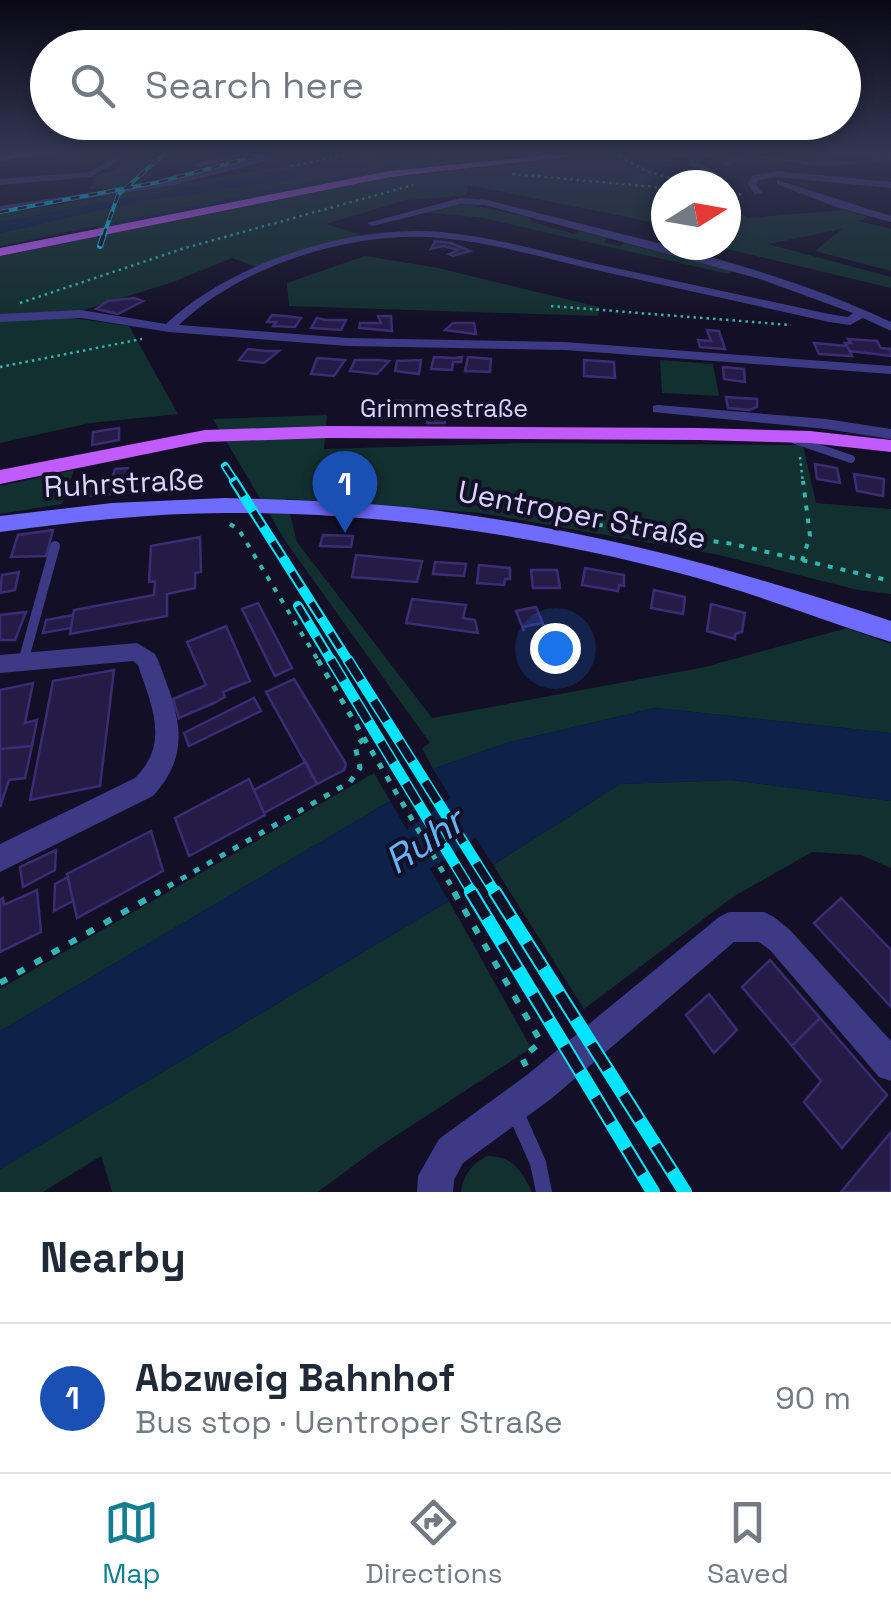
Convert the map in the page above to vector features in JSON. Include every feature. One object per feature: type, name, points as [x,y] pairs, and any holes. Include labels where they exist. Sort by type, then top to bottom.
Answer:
[{"type":"main road","points":[[0,252],[217,209]]},
{"type":"main road","name":"Grimmestraße","points":[[0,477],[205,436],[328,432],[781,435],[891,446]]},
{"type":"main road","name":"Ruhrstraße","points":[[0,524],[92,511],[252,508]]},
{"type":"main road","name":"Uentroper Straße","points":[[252,508],[411,515],[588,544],[762,588],[891,632]]},
{"type":"street","points":[[372,223],[428,209]]},
{"type":"street","points":[[509,209],[764,277],[862,312],[891,330]]},
{"type":"street","points":[[852,209],[891,219]]},
{"type":"street","points":[[169,328],[201,296],[240,277],[346,244],[410,234],[461,238],[806,319],[891,330]]},
{"type":"street","points":[[806,319],[850,321],[862,312]]},
{"type":"street","points":[[0,318],[81,314],[169,328],[375,344],[565,346],[891,370]]},
{"type":"street","points":[[658,409],[826,424],[891,434]]},
{"type":"street","points":[[0,858],[144,787],[159,768],[171,733],[147,660],[138,652],[12,664]]},
{"type":"street","points":[[435,1192],[442,1163],[729,927],[764,927],[780,940],[891,1065]]},
{"type":"lane","points":[[781,435],[851,459]]},
{"type":"lane","points":[[12,664],[56,546]]},
{"type":"lane","points":[[526,1097],[544,1192]]},
{"type":"path","points":[[19,303],[203,242],[328,209]]},
{"type":"path","points":[[551,306],[806,319]]},
{"type":"path","points":[[0,367],[121,345],[169,328]]},
{"type":"path","points":[[802,561],[810,536],[799,447],[817,446]]},
{"type":"path","points":[[218,508],[217,520],[237,526],[541,1042],[522,1058],[526,1097]]},
{"type":"path","points":[[562,520],[732,544],[891,581]]},
{"type":"path","points":[[0,983],[350,782],[360,768],[355,746],[364,739]]},
{"type":"green space","points":[[32,209],[73,209],[0,222],[0,214]]},
{"type":"green space","points":[[105,209],[192,209],[111,226],[208,209],[0,246],[0,233]]},
{"type":"green space","points":[[234,209],[377,209],[326,224],[365,236],[257,267],[232,258],[173,282],[80,311],[0,317],[0,256]]},
{"type":"green space","points":[[488,209],[532,218],[529,221],[574,234],[579,231],[606,238],[604,242],[651,250],[651,256],[483,218],[423,212]]},
{"type":"green space","points":[[585,209],[651,209],[651,222]]},
{"type":"green space","points":[[845,210],[868,217],[858,221],[891,229],[891,271],[815,251],[842,229],[768,244],[891,277],[891,288],[741,252],[741,214],[748,218]]},
{"type":"green space","points":[[365,256],[438,268],[599,307],[598,316],[289,306],[287,283]]},
{"type":"green space","points":[[667,260],[690,260],[732,271],[728,274]]},
{"type":"green space","points":[[72,318],[129,326],[178,414],[90,423],[0,443],[0,321]]},
{"type":"green space","points":[[660,360],[713,364],[719,396],[662,393]]},
{"type":"green space","points":[[327,415],[324,449],[525,443],[803,445],[816,503],[891,509],[891,594],[858,590],[719,555],[481,513],[286,499],[297,542],[432,718],[705,667],[847,628],[891,644],[891,733],[655,708],[506,743],[433,769],[422,748],[430,743],[286,542],[213,419]]},
{"type":"green space","points":[[74,470],[62,504],[0,514],[0,486]]},
{"type":"green space","points":[[374,773],[390,801],[0,1031],[0,989]]},
{"type":"green space","points":[[731,780],[891,801],[891,868],[861,855],[812,852],[733,897],[584,1009],[493,865],[620,784]]},
{"type":"green space","points":[[449,901],[531,1048],[380,1146],[318,1192],[112,1192],[101,1156],[43,1192],[0,1192],[0,1169]]},
{"type":"green space","points":[[487,1156],[515,1166],[532,1192],[461,1192],[469,1171]]},
{"type":"water","points":[[73,209],[105,209],[0,233],[0,222]]},
{"type":"water","points":[[182,209],[200,209],[110,227],[112,223]]},
{"type":"water","points":[[655,708],[891,733],[891,801],[731,780],[620,784],[493,865],[433,769],[506,743]]},
{"type":"water","points":[[390,801],[449,901],[0,1169],[0,1031]]},
{"type":"building","points":[[435,241],[470,251],[453,256],[449,254],[458,250],[443,246],[431,249]]},
{"type":"building","points":[[108,301],[143,301],[118,314],[96,309]]},
{"type":"building","points":[[272,315],[301,318],[295,327],[273,326],[276,322],[267,322]]},
{"type":"building","points":[[378,316],[391,316],[392,331],[359,328],[360,323],[381,323]]},
{"type":"building","points":[[317,318],[346,320],[341,330],[311,328]]},
{"type":"building","points":[[453,323],[474,323],[476,334],[445,330]]},
{"type":"building","points":[[707,330],[719,331],[725,349],[700,347],[698,340],[711,341]]},
{"type":"building","points":[[848,339],[877,341],[881,348],[891,349],[891,356],[850,351],[845,343],[851,343]]},
{"type":"building","points":[[814,343],[847,346],[852,356],[819,354]]},
{"type":"building","points":[[248,349],[279,351],[264,363],[239,360]]},
{"type":"building","points":[[434,357],[462,357],[461,362],[453,362],[452,370],[431,369]]},
{"type":"building","points":[[468,357],[491,359],[490,372],[465,371]]},
{"type":"building","points":[[317,358],[345,360],[334,376],[311,374]]},
{"type":"building","points":[[355,360],[389,361],[377,374],[350,371]]},
{"type":"building","points":[[421,360],[419,374],[395,371],[397,361]]},
{"type":"building","points":[[584,360],[614,362],[615,378],[584,376]]},
{"type":"building","points":[[723,367],[744,369],[745,382],[724,379]]},
{"type":"building","points":[[726,397],[757,399],[757,407],[728,408]]},
{"type":"building","points":[[387,401],[414,401],[413,414],[385,414]]},
{"type":"building","points":[[427,407],[444,411],[445,423],[427,423]]},
{"type":"building","points":[[119,428],[119,440],[92,445],[93,432]]},
{"type":"building","points":[[815,464],[837,468],[840,483],[817,479]]},
{"type":"building","points":[[128,468],[129,477],[146,475],[142,491],[77,497],[84,480],[112,479],[115,469]]},
{"type":"building","points":[[854,474],[884,479],[883,496],[857,491]]},
{"type":"building","points":[[53,530],[46,556],[11,557],[18,535]]},
{"type":"building","points":[[323,535],[353,536],[351,547],[320,546]]},
{"type":"building","points":[[200,537],[201,572],[195,573],[195,588],[167,594],[167,616],[70,634],[74,610],[154,595],[155,581],[149,582],[151,546]]},
{"type":"building","points":[[356,555],[422,561],[417,582],[352,577]]},
{"type":"building","points":[[435,562],[466,564],[464,576],[433,574]]},
{"type":"building","points":[[479,565],[510,568],[510,579],[505,579],[504,585],[477,583]]},
{"type":"building","points":[[585,568],[624,575],[624,586],[619,585],[618,591],[582,585]]},
{"type":"building","points":[[531,570],[557,570],[560,588],[533,588]]},
{"type":"building","points":[[19,572],[15,590],[0,593],[2,575]]},
{"type":"building","points":[[654,590],[685,597],[683,614],[651,608]]},
{"type":"building","points":[[412,599],[466,605],[463,618],[475,620],[478,633],[406,623]]},
{"type":"building","points":[[258,603],[292,668],[275,676],[242,609]]},
{"type":"building","points":[[711,604],[745,613],[742,632],[735,634],[735,639],[707,631]]},
{"type":"building","points":[[536,607],[544,626],[542,623],[523,627],[524,631],[516,611]]},
{"type":"building","points":[[26,612],[15,640],[0,640],[0,615]]},
{"type":"building","points":[[73,615],[71,628],[43,633],[46,620]]},
{"type":"building","points":[[226,626],[250,681],[179,718],[173,699],[206,685],[187,642]]},
{"type":"building","points":[[114,670],[100,786],[30,800],[53,681]]},
{"type":"building","points":[[294,679],[346,764],[344,770],[317,784],[266,692]]},
{"type":"building","points":[[33,683],[25,723],[37,720],[32,746],[0,749],[0,690]]},
{"type":"building","points":[[254,698],[261,711],[189,746],[184,733]]},
{"type":"building","points":[[32,746],[25,778],[9,780],[0,807],[0,749]]},
{"type":"building","points":[[306,762],[317,784],[264,813],[254,790]]},
{"type":"building","points":[[249,779],[265,815],[189,856],[175,818]]},
{"type":"building","points":[[151,831],[163,871],[77,918],[67,874]]},
{"type":"building","points":[[56,850],[55,870],[23,887],[20,867]]},
{"type":"building","points":[[68,877],[73,901],[54,911],[55,884]]},
{"type":"building","points":[[37,890],[41,932],[0,952],[0,900],[3,898],[4,905]]},
{"type":"building","points":[[841,898],[891,950],[891,1007],[814,923]]},
{"type":"building","points":[[770,960],[820,1018],[792,1046],[742,987]]},
{"type":"building","points":[[709,994],[737,1030],[714,1053],[686,1015]]},
{"type":"building","points":[[820,1018],[887,1095],[842,1148],[804,1102],[821,1081],[792,1046]]},
{"type":"building","points":[[891,1132],[891,1192],[841,1192]]},
{"type":"waterway","name":"Ruhr","points":[[380,871],[428,844],[501,787]]},
{"type":"railway","points":[[0,212],[18,209]]},
{"type":"railway","points":[[103,237],[113,209]]},
{"type":"railway","points":[[100,246],[103,237]]},
{"type":"railway","points":[[225,466],[236,483]]},
{"type":"railway","points":[[234,481],[349,662]]},
{"type":"railway","points":[[298,606],[332,662]]},
{"type":"railway","points":[[331,660],[473,894]]},
{"type":"railway","points":[[348,660],[496,894]]},
{"type":"railway","points":[[471,892],[653,1192]]},
{"type":"railway","points":[[495,892],[685,1192]]},
{"type":"place","name":"Abzweig Bahnhof","points":[[345,533]]}]
